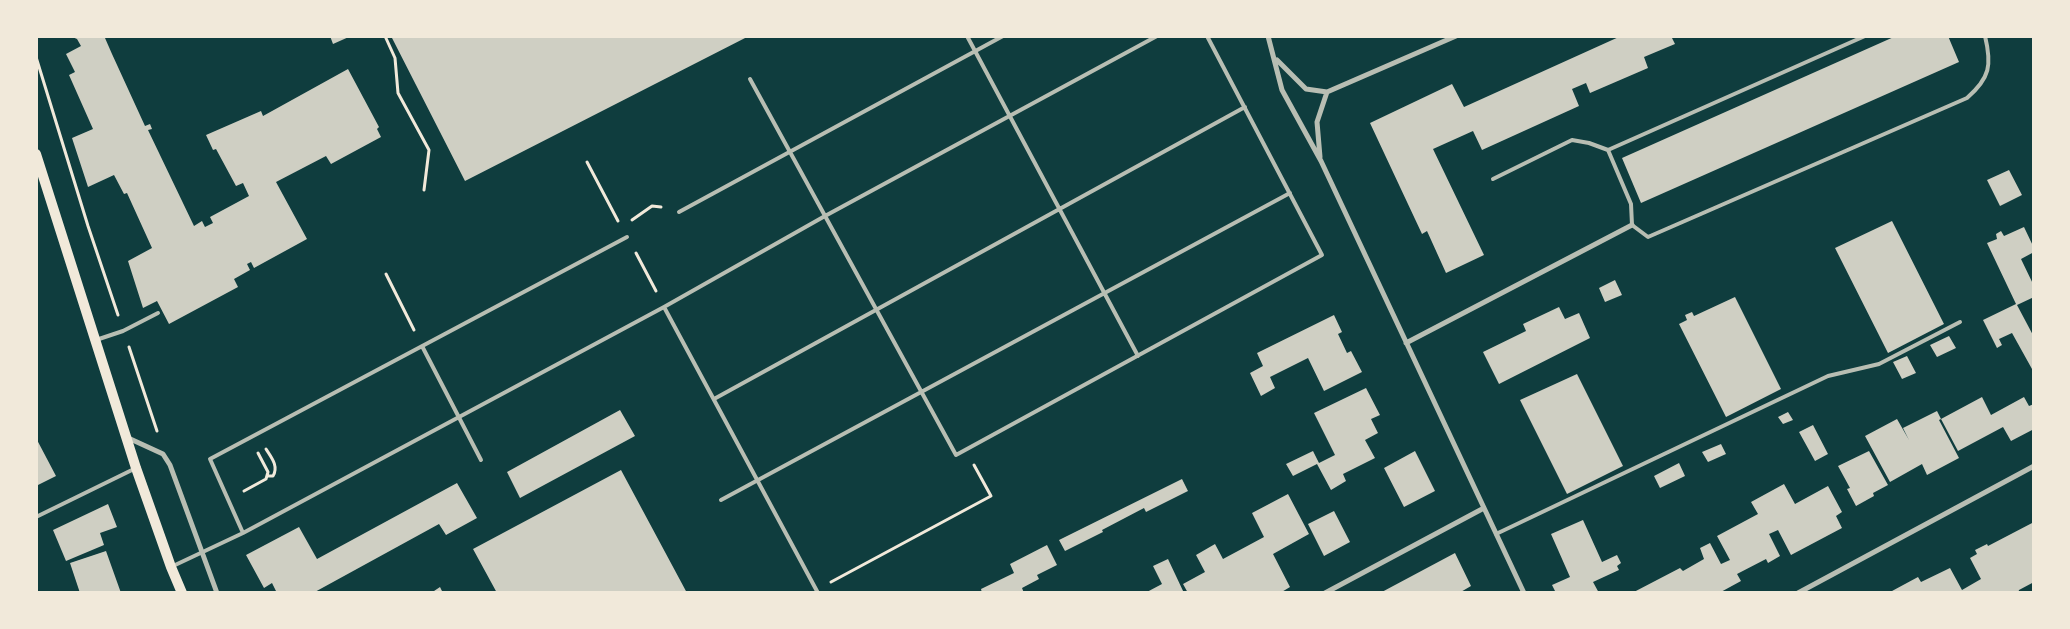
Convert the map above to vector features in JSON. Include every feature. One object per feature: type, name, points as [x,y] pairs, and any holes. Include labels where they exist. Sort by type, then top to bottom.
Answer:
[{"type":"main road","points":[[36,154],[136,468],[170,566],[182,593]]},
{"type":"street","points":[[1268,36],[1276,59],[1282,90],[1321,161],[1524,593]]},
{"type":"street","points":[[1276,59],[1306,88],[1327,92],[1456,36]]},
{"type":"street","points":[[1321,161],[1317,122],[1327,92]]},
{"type":"street","points":[[1406,343],[1632,225]]},
{"type":"street","points":[[126,437],[163,454],[170,465],[217,593]]},
{"type":"street","points":[[1798,593],[2034,466]]},
{"type":"street","points":[[1325,593],[1484,508]]},
{"type":"lane","points":[[967,36],[1138,356]]},
{"type":"lane","points":[[679,212],[1003,36]]},
{"type":"lane","points":[[170,566],[244,533],[664,307],[825,216],[1157,36]]},
{"type":"lane","points":[[750,79],[956,455],[1322,256],[1207,36]]},
{"type":"lane","points":[[1493,178],[1572,140],[1589,143],[1608,150],[1865,36]]},
{"type":"lane","points":[[1608,150],[1631,204],[1632,225],[1648,237],[1967,98],[1980,86],[1988,71],[1989,53],[1985,36]]},
{"type":"lane","points":[[714,398],[1245,107]]},
{"type":"lane","points":[[721,500],[1290,193]]},
{"type":"lane","points":[[244,533],[210,459],[627,237]]},
{"type":"lane","points":[[664,307],[817,591]]},
{"type":"lane","points":[[94,340],[123,331],[158,313]]},
{"type":"lane","points":[[1496,534],[1828,376],[1879,364],[1960,322]]},
{"type":"lane","points":[[422,346],[481,460]]},
{"type":"lane","points":[[36,517],[136,468]]},
{"type":"path","points":[[384,36],[395,58],[398,93],[428,150],[424,190]]},
{"type":"path","points":[[36,57],[88,226],[163,454]]},
{"type":"path","points":[[629,224],[634,218],[652,206],[664,207],[679,212]]},
{"type":"path","points":[[386,274],[422,346]]},
{"type":"path","points":[[228,500],[266,479],[268,472],[249,438]]},
{"type":"path","points":[[265,448],[275,466],[273,476],[267,476]]},
{"type":"path","points":[[817,591],[991,496],[966,449]]},
{"type":"building","points":[[70,36],[110,36],[105,38],[112,54],[145,126],[150,124],[152,129],[148,130],[194,226],[202,221],[205,227],[213,223],[210,217],[249,196],[243,183],[236,186],[216,149],[213,150],[206,135],[261,111],[263,116],[348,69],[379,127],[377,129],[381,137],[331,164],[326,156],[276,182],[307,239],[254,268],[251,262],[247,264],[250,270],[234,279],[238,287],[169,324],[157,301],[143,308],[128,261],[152,248],[127,193],[124,194],[114,175],[88,187],[72,138],[93,129],[69,75],[75,72],[66,54],[81,46],[77,39]]},
{"type":"building","points":[[330,36],[351,36],[333,44]]},
{"type":"building","points":[[391,36],[749,36],[465,181]]},
{"type":"building","points":[[1621,36],[1671,36],[1675,44],[1644,57],[1648,68],[1590,93],[1586,83],[1572,89],[1579,106],[1482,150],[1473,131],[1433,149],[1484,255],[1446,273],[1427,231],[1422,234],[1370,123],[1452,84],[1464,107]]},
{"type":"building","points":[[1896,36],[1948,36],[1959,62],[1641,203],[1622,158]]},
{"type":"building","points":[[2009,170],[2022,195],[2000,206],[1987,180]]},
{"type":"building","points":[[1892,221],[1944,324],[1888,353],[1835,248]]},
{"type":"building","points":[[2024,227],[2034,252],[2021,259],[2034,286],[2034,297],[2017,305],[2034,337],[2034,368],[2032,369],[2012,333],[1999,339],[2002,345],[1997,348],[1983,320],[2016,304],[1987,243],[1997,239],[1996,234],[2001,231],[2004,236]]},
{"type":"building","points":[[1615,280],[1622,295],[1605,302],[1599,288]]},
{"type":"building","points":[[1735,297],[1781,389],[1726,417],[1679,324],[1687,320],[1685,315],[1692,312],[1694,316]]},
{"type":"building","points":[[1559,307],[1565,319],[1579,313],[1590,338],[1499,384],[1483,352],[1526,331],[1523,324]]},
{"type":"building","points":[[1334,315],[1342,332],[1338,334],[1347,353],[1351,351],[1362,372],[1324,391],[1308,358],[1270,377],[1275,388],[1261,396],[1250,373],[1263,366],[1257,353]]},
{"type":"building","points":[[1949,336],[1956,348],[1937,357],[1930,345]]},
{"type":"building","points":[[1907,356],[1916,373],[1902,379],[1893,362]]},
{"type":"building","points":[[1577,374],[1623,466],[1567,494],[1520,400]]},
{"type":"building","points":[[1366,388],[1380,415],[1371,419],[1378,433],[1365,440],[1375,458],[1343,474],[1346,481],[1331,490],[1317,464],[1293,476],[1286,464],[1313,451],[1319,463],[1335,455],[1314,413]]},
{"type":"building","points":[[1982,397],[1991,415],[2024,397],[2029,406],[2034,404],[2034,429],[2011,441],[2003,427],[1958,451],[1941,419]]},
{"type":"building","points":[[620,410],[635,436],[520,498],[507,472]]},
{"type":"building","points":[[1937,411],[1941,419],[1939,420],[1959,458],[1927,475],[1922,464],[1890,482],[1865,436],[1897,419],[1909,440],[1903,428]]},
{"type":"building","points":[[1788,412],[1793,420],[1783,424],[1778,417]]},
{"type":"building","points":[[1813,425],[1828,454],[1815,461],[1799,432]]},
{"type":"building","points":[[36,438],[56,476],[36,486]]},
{"type":"building","points":[[1721,444],[1726,454],[1708,462],[1702,452]]},
{"type":"building","points":[[1415,451],[1435,491],[1404,507],[1384,468]]},
{"type":"building","points":[[1869,451],[1888,485],[1873,493],[1874,496],[1856,506],[1847,489],[1850,488],[1838,466]]},
{"type":"building","points":[[1679,463],[1685,476],[1660,488],[1654,476]]},
{"type":"building","points":[[621,470],[687,593],[497,593],[473,549]]},
{"type":"building","points":[[1182,479],[1188,491],[1146,512],[1144,508],[1065,551],[1059,540]]},
{"type":"building","points":[[457,483],[477,518],[446,535],[439,524],[313,593],[277,593],[272,583],[264,588],[246,555],[299,527],[317,559]]},
{"type":"building","points":[[1784,484],[1795,504],[1828,486],[1842,512],[1836,516],[1842,528],[1791,555],[1778,530],[1769,534],[1780,556],[1768,563],[1766,559],[1737,574],[1741,581],[1719,593],[1632,593],[1680,568],[1683,571],[1704,559],[1700,548],[1710,543],[1721,564],[1730,560],[1717,536],[1758,514],[1751,502]]},
{"type":"building","points":[[1288,494],[1309,534],[1273,554],[1290,587],[1280,593],[1188,593],[1183,584],[1205,572],[1196,555],[1215,544],[1223,559],[1264,537],[1252,513]]},
{"type":"building","points":[[108,504],[117,527],[100,533],[104,545],[66,561],[53,530]]},
{"type":"building","points":[[1334,511],[1350,542],[1324,556],[1308,524]]},
{"type":"building","points":[[1583,520],[1602,562],[1617,555],[1621,563],[1617,566],[1619,570],[1593,582],[1599,593],[1556,593],[1552,585],[1570,577],[1551,534]]},
{"type":"building","points":[[2034,522],[2034,582],[2019,590],[2018,593],[1892,591],[1918,577],[1921,582],[1950,568],[1962,590],[1981,579],[1970,558],[1977,554],[1975,550],[1987,544],[1988,546]]},
{"type":"building","points":[[1047,545],[1057,565],[1037,575],[1039,579],[1022,588],[1024,593],[982,593],[981,589],[1014,573],[1010,564]]},
{"type":"building","points":[[106,551],[121,593],[80,593],[70,563]]},
{"type":"building","points":[[1455,553],[1471,586],[1459,593],[1380,593]]},
{"type":"building","points":[[1168,559],[1184,593],[1145,593],[1162,584],[1153,566]]},
{"type":"building","points":[[440,587],[443,593],[431,593]]}]
